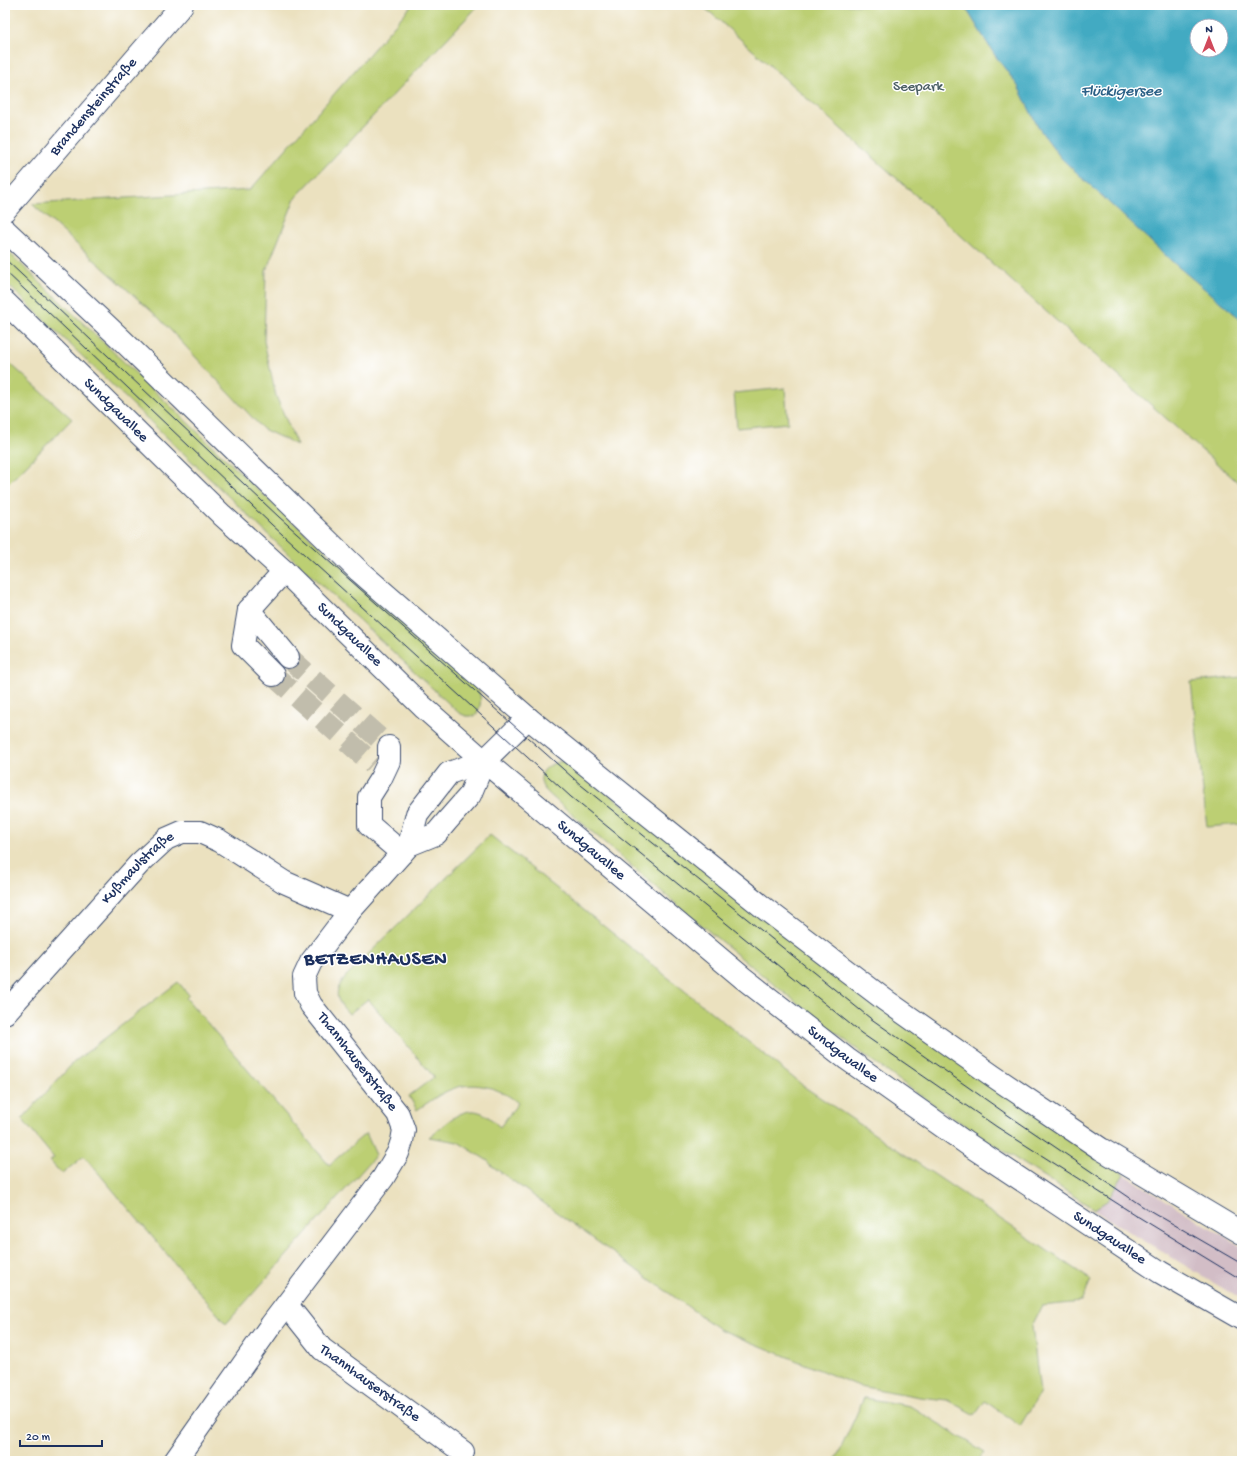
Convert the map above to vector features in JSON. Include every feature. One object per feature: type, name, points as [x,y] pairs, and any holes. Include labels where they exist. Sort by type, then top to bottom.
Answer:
[{"type":"street","name":"Brandensteinstraße","points":[[5,210],[182,5]]},
{"type":"street","points":[[5,230],[121,339],[359,571],[528,718],[764,908],[886,1000],[992,1076],[1101,1149],[1242,1233]]},
{"type":"street","name":"Sundgauallee","points":[[5,302],[217,510],[284,571],[423,707],[484,761],[743,978],[846,1058],[966,1143],[1160,1272],[1242,1319]]},
{"type":"street","points":[[273,675],[243,645],[248,610],[284,571]]},
{"type":"street","points":[[248,610],[288,657]]},
{"type":"street","name":"Thannhauserstraße","points":[[176,1461],[287,1305],[383,1178],[398,1153],[404,1130],[398,1114],[311,1005],[305,993],[304,977],[311,962],[350,911],[405,849],[436,834],[470,795],[484,761],[528,718]]},
{"type":"street","points":[[389,747],[389,761],[377,771],[369,796],[369,825],[405,849]]},
{"type":"street","name":"Thannhauserstraße","points":[[405,849],[417,814],[449,773],[484,761]]},
{"type":"street","name":"Kußmaulstraße","points":[[5,1013],[139,864],[166,839],[182,832],[200,832],[220,841],[284,882],[350,911]]},
{"type":"street","name":"Thannhauserstraße","points":[[287,1305],[322,1349],[463,1452]]},
{"type":"shaded area","points":[[564,761],[1128,1177],[1242,1247],[1242,1300],[1100,1214],[979,1135],[851,1045],[700,925],[559,803],[544,787],[541,780],[543,772],[552,763]]},
{"type":"green space","points":[[412,5],[479,5],[295,198],[266,271],[264,341],[276,396],[297,445],[263,429],[159,318],[32,204],[250,190]]},
{"type":"green space","name":"Seepark","points":[[700,5],[964,5],[994,54],[1018,86],[1038,127],[1061,158],[1176,265],[1242,320],[1242,486],[711,13]]},
{"type":"green space","points":[[5,249],[286,516],[477,687],[480,694],[480,702],[479,709],[475,716],[466,716],[459,713],[304,569],[5,282]]},
{"type":"green space","points":[[5,359],[72,419],[5,487]]},
{"type":"green space","points":[[785,388],[788,423],[737,428],[734,393]]},
{"type":"green space","points":[[1242,677],[1242,824],[1207,827],[1191,682]]},
{"type":"green space","points":[[564,761],[1124,1174],[1107,1201],[1094,1209],[1001,1149],[910,1088],[776,986],[666,896],[546,791],[541,782],[543,772],[554,763]]},
{"type":"green space","points":[[490,835],[806,1088],[1091,1280],[1081,1302],[1042,1306],[1032,1326],[1040,1393],[1020,1426],[985,1401],[975,1415],[947,1400],[920,1397],[859,1386],[719,1329],[492,1166],[488,1161],[458,1142],[429,1137],[452,1118],[465,1112],[472,1111],[485,1114],[500,1127],[518,1103],[495,1089],[469,1085],[451,1089],[417,1110],[409,1096],[434,1077],[368,999],[349,1014],[338,1000],[337,996],[339,987],[346,976]]},
{"type":"green space","points":[[178,982],[189,995],[186,998],[329,1165],[366,1133],[376,1155],[226,1324],[84,1156],[62,1174],[50,1161],[54,1158],[22,1119],[74,1062]]},
{"type":"green space","points":[[864,1398],[910,1406],[985,1452],[978,1461],[835,1461]]},
{"type":"water","name":"Flückigersee","points":[[964,5],[1242,5],[1242,320],[1176,265],[1061,158],[1038,127],[1018,86],[994,54]]},
{"type":"tunnel","points":[[288,657],[389,747]]},
{"type":"tunnel","points":[[273,675],[373,764]]},
{"type":"tram line","points":[[5,259],[279,517],[581,785],[870,1018],[1005,1113],[1142,1206],[1242,1264]]},
{"type":"tram line","points":[[5,271],[272,525],[571,797],[861,1033],[997,1127],[1137,1216],[1242,1280]]},
{"type":"district","name":"BETZENHAUSEN","points":[[376,960]]}]
